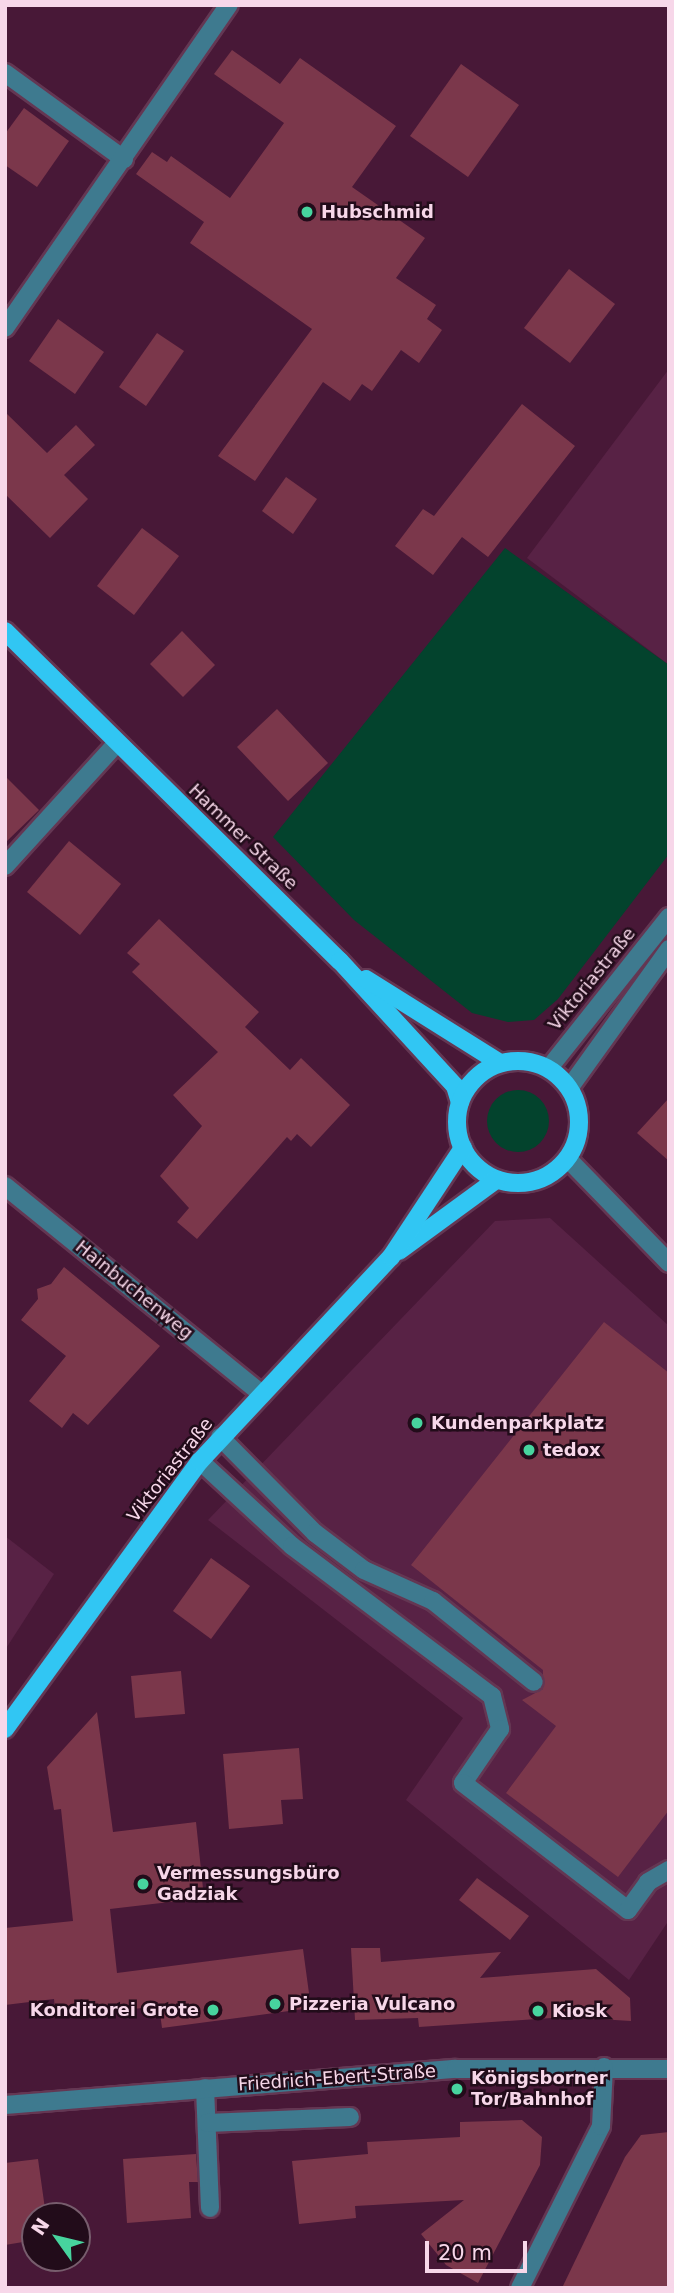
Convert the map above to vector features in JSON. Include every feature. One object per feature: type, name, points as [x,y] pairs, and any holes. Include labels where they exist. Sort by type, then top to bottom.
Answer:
[{"type":"main road","name":"Hammer Straße","points":[[5,631],[340,961],[455,1086],[460,1102]]},
{"type":"main road","name":"Hammer Straße","points":[[340,961],[500,1063]]},
{"type":"main road","points":[[530,1061],[549,1068],[569,1087],[580,1123],[568,1158],[535,1181],[496,1180],[463,1148],[460,1102],[474,1079],[500,1063],[530,1061]]},
{"type":"main road","name":"Viktoriastraße","points":[[5,1729],[200,1461],[391,1257],[463,1148]]},
{"type":"main road","name":"Viktoriastraße","points":[[391,1257],[496,1180]]},
{"type":"street","points":[[5,328],[229,5]]},
{"type":"street","points":[[5,73],[124,159]]},
{"type":"street","points":[[5,866],[117,743]]},
{"type":"street","name":"Viktoriastraße","points":[[549,1068],[669,917]]},
{"type":"street","points":[[569,1087],[669,949]]},
{"type":"street","points":[[568,1158],[669,1263]]},
{"type":"street","name":"Hainbuchenweg","points":[[5,1186],[262,1394]]},
{"type":"street","points":[[220,1437],[315,1533],[364,1570],[433,1601],[534,1682]]},
{"type":"street","points":[[200,1461],[292,1546],[492,1696],[500,1729],[463,1783],[628,1910],[648,1882],[669,1870]]},
{"type":"street","points":[[520,2288],[601,2126],[604,2067]]},
{"type":"street","name":"Friedrich-Ebert-Straße","points":[[5,2105],[444,2070],[604,2067],[669,2069]]},
{"type":"street","points":[[205,2088],[210,2208]]},
{"type":"street","points":[[206,2123],[350,2117]]},
{"type":"shaded area","points":[[669,369],[669,665],[527,558]]},
{"type":"shaded area","points":[[550,1218],[669,1326],[669,1920],[629,1980],[406,1800],[463,1718],[208,1520],[495,1221]]},
{"type":"shaded area","points":[[5,1536],[54,1574],[5,1650]]},
{"type":"green space","points":[[505,548],[669,665],[669,854],[558,999],[534,1020],[508,1022],[472,1013],[354,920],[273,837]]},
{"type":"green space","points":[[518,1090],[530,1092],[540,1099],[547,1109],[547,1133],[540,1143],[530,1150],[518,1152],[506,1150],[496,1143],[489,1133],[487,1121],[489,1109],[496,1099],[506,1092]]},
{"type":"building","points":[[232,50],[280,84],[300,58],[396,126],[352,187],[425,238],[396,278],[436,305],[427,319],[442,330],[419,363],[401,350],[372,391],[362,384],[350,401],[323,382],[255,481],[218,456],[312,329],[190,243],[204,222],[136,174],[152,152],[167,162],[171,156],[230,198],[284,123],[214,74]]},
{"type":"building","points":[[461,64],[519,105],[468,177],[410,136]]},
{"type":"building","points":[[24,108],[69,141],[37,187],[5,165],[5,134]]},
{"type":"building","points":[[569,269],[615,304],[570,363],[524,328]]},
{"type":"building","points":[[58,319],[104,352],[75,394],[29,361]]},
{"type":"building","points":[[157,333],[184,351],[146,406],[119,387]]},
{"type":"building","points":[[522,404],[575,446],[488,557],[462,537],[433,575],[395,546],[423,509],[434,516]]},
{"type":"building","points":[[5,412],[47,453],[76,425],[95,445],[64,475],[88,499],[50,538],[5,494]]},
{"type":"building","points":[[286,477],[317,499],[293,534],[262,511]]},
{"type":"building","points":[[142,528],[179,556],[134,615],[97,586]]},
{"type":"building","points":[[182,631],[215,665],[183,697],[150,664]]},
{"type":"building","points":[[277,709],[328,763],[288,801],[237,747]]},
{"type":"building","points":[[5,776],[39,810],[5,843]]},
{"type":"building","points":[[69,841],[121,884],[80,935],[27,892]]},
{"type":"building","points":[[159,919],[259,1012],[245,1027],[290,1070],[301,1058],[350,1105],[311,1147],[297,1134],[291,1141],[287,1137],[197,1239],[177,1222],[189,1208],[160,1176],[202,1126],[173,1095],[218,1052],[132,972],[140,964],[127,953]]},
{"type":"building","points":[[669,1098],[669,1161],[637,1133]]},
{"type":"building","points":[[64,1267],[160,1346],[88,1425],[73,1413],[62,1428],[29,1401],[66,1356],[21,1320],[38,1299],[37,1289],[51,1284]]},
{"type":"building","points":[[604,1322],[669,1373],[669,1810],[618,1877],[506,1793],[556,1726],[522,1700],[543,1689],[543,1670],[411,1565]]},
{"type":"building","points":[[211,1558],[250,1586],[211,1639],[173,1611]]},
{"type":"building","points":[[181,1671],[185,1714],[135,1718],[131,1676]]},
{"type":"building","points":[[97,1712],[113,1832],[196,1822],[204,1898],[110,1909],[117,1973],[303,1949],[311,2008],[162,2028],[159,2006],[56,2018],[54,1999],[5,2005],[5,1928],[73,1921],[61,1809],[54,1810],[47,1767]]},
{"type":"building","points":[[299,1748],[303,1799],[281,1800],[283,1824],[229,1829],[223,1754]]},
{"type":"building","points":[[477,1878],[529,1916],[510,1940],[459,1900]]},
{"type":"building","points":[[351,1948],[380,1948],[381,1962],[501,1952],[480,1978],[596,1969],[630,1998],[631,2021],[566,2017],[419,2027],[418,2018],[355,2020]]},
{"type":"building","points":[[522,2120],[542,2137],[540,2165],[478,2283],[446,2265],[421,2234],[464,2200],[355,2206],[356,2218],[299,2224],[292,2161],[368,2154],[367,2142],[460,2137],[460,2122]]},
{"type":"building","points":[[669,2132],[669,2288],[562,2288],[625,2157],[641,2135]]},
{"type":"building","points":[[196,2154],[198,2182],[189,2182],[191,2218],[127,2223],[123,2159]]},
{"type":"building","points":[[38,2159],[44,2202],[21,2202],[21,2242],[5,2245],[5,2163]]},
{"type":"place","name":"Hubschmid","points":[[307,212]]},
{"type":"place","name":"Kundenparkplatz","points":[[417,1423]]},
{"type":"place","name":"tedox","points":[[529,1450]]},
{"type":"place","name":"Vermessungsbüro Gadziak","points":[[143,1884]]},
{"type":"place","name":"Pizzeria Vulcano","points":[[275,2004]]},
{"type":"place","name":"Konditorei Grote","points":[[213,2010]]},
{"type":"place","name":"Kiosk","points":[[538,2011]]},
{"type":"place","name":"Königsborner Tor/Bahnhof","points":[[457,2089]]}]
